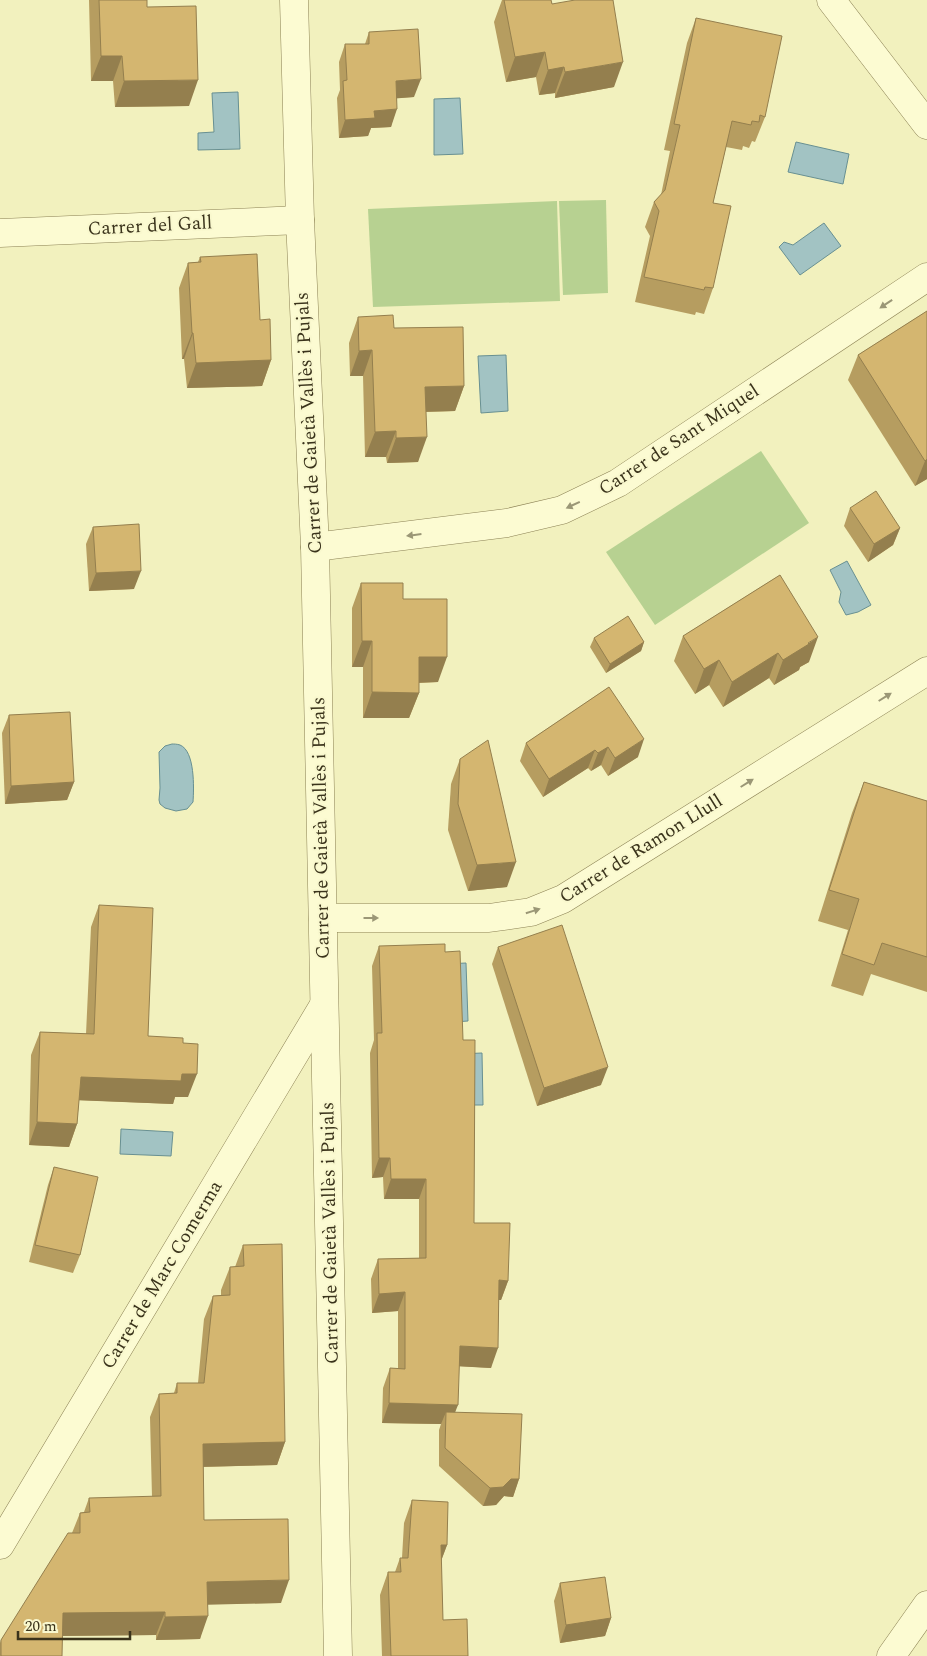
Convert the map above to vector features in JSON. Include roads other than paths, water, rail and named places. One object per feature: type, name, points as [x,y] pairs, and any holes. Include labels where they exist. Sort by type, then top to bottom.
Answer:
[{"type":"street","name":"Carrer de Gaietà Vallès i Pujals","points":[[294,0],[300,220],[315,547],[338,1656]]},
{"type":"street","points":[[831,0],[927,125]]},
{"type":"street","name":"Carrer del Gall","points":[[0,233],[300,220]]},
{"type":"street","name":"Carrer de Sant Miquel","points":[[315,547],[507,523],[562,510],[618,483],[927,277]]},
{"type":"street","name":"Carrer de Ramon Llull","points":[[323,918],[489,918],[531,912],[539,909],[563,899],[927,671]]},
{"type":"street","name":"Carrer de Marc Comerma","points":[[0,1545],[324,1005]]},
{"type":"street","points":[[891,1656],[927,1605]]},
{"type":"water","points":[[238,92],[240,149],[198,150],[198,133],[214,132],[212,93]]},
{"type":"water","points":[[460,98],[463,154],[434,155],[434,99]]},
{"type":"water","points":[[796,142],[849,154],[843,184],[788,172]]},
{"type":"water","points":[[824,223],[841,246],[800,275],[779,247],[784,242],[793,245]]},
{"type":"water","points":[[506,355],[508,411],[481,413],[478,356]]},
{"type":"water","points":[[847,561],[871,605],[858,612],[846,615],[839,602],[841,592],[830,570]]},
{"type":"water","points":[[172,744],[180,745],[188,754],[193,779],[193,802],[187,809],[176,811],[165,808],[160,804],[159,800],[159,752],[165,746]]},
{"type":"water","points":[[466,963],[468,1021],[454,1022],[445,964]]},
{"type":"water","points":[[482,1053],[483,1105],[469,1105],[459,1054]]},
{"type":"water","points":[[121,1129],[173,1132],[171,1156],[120,1154]]}]
